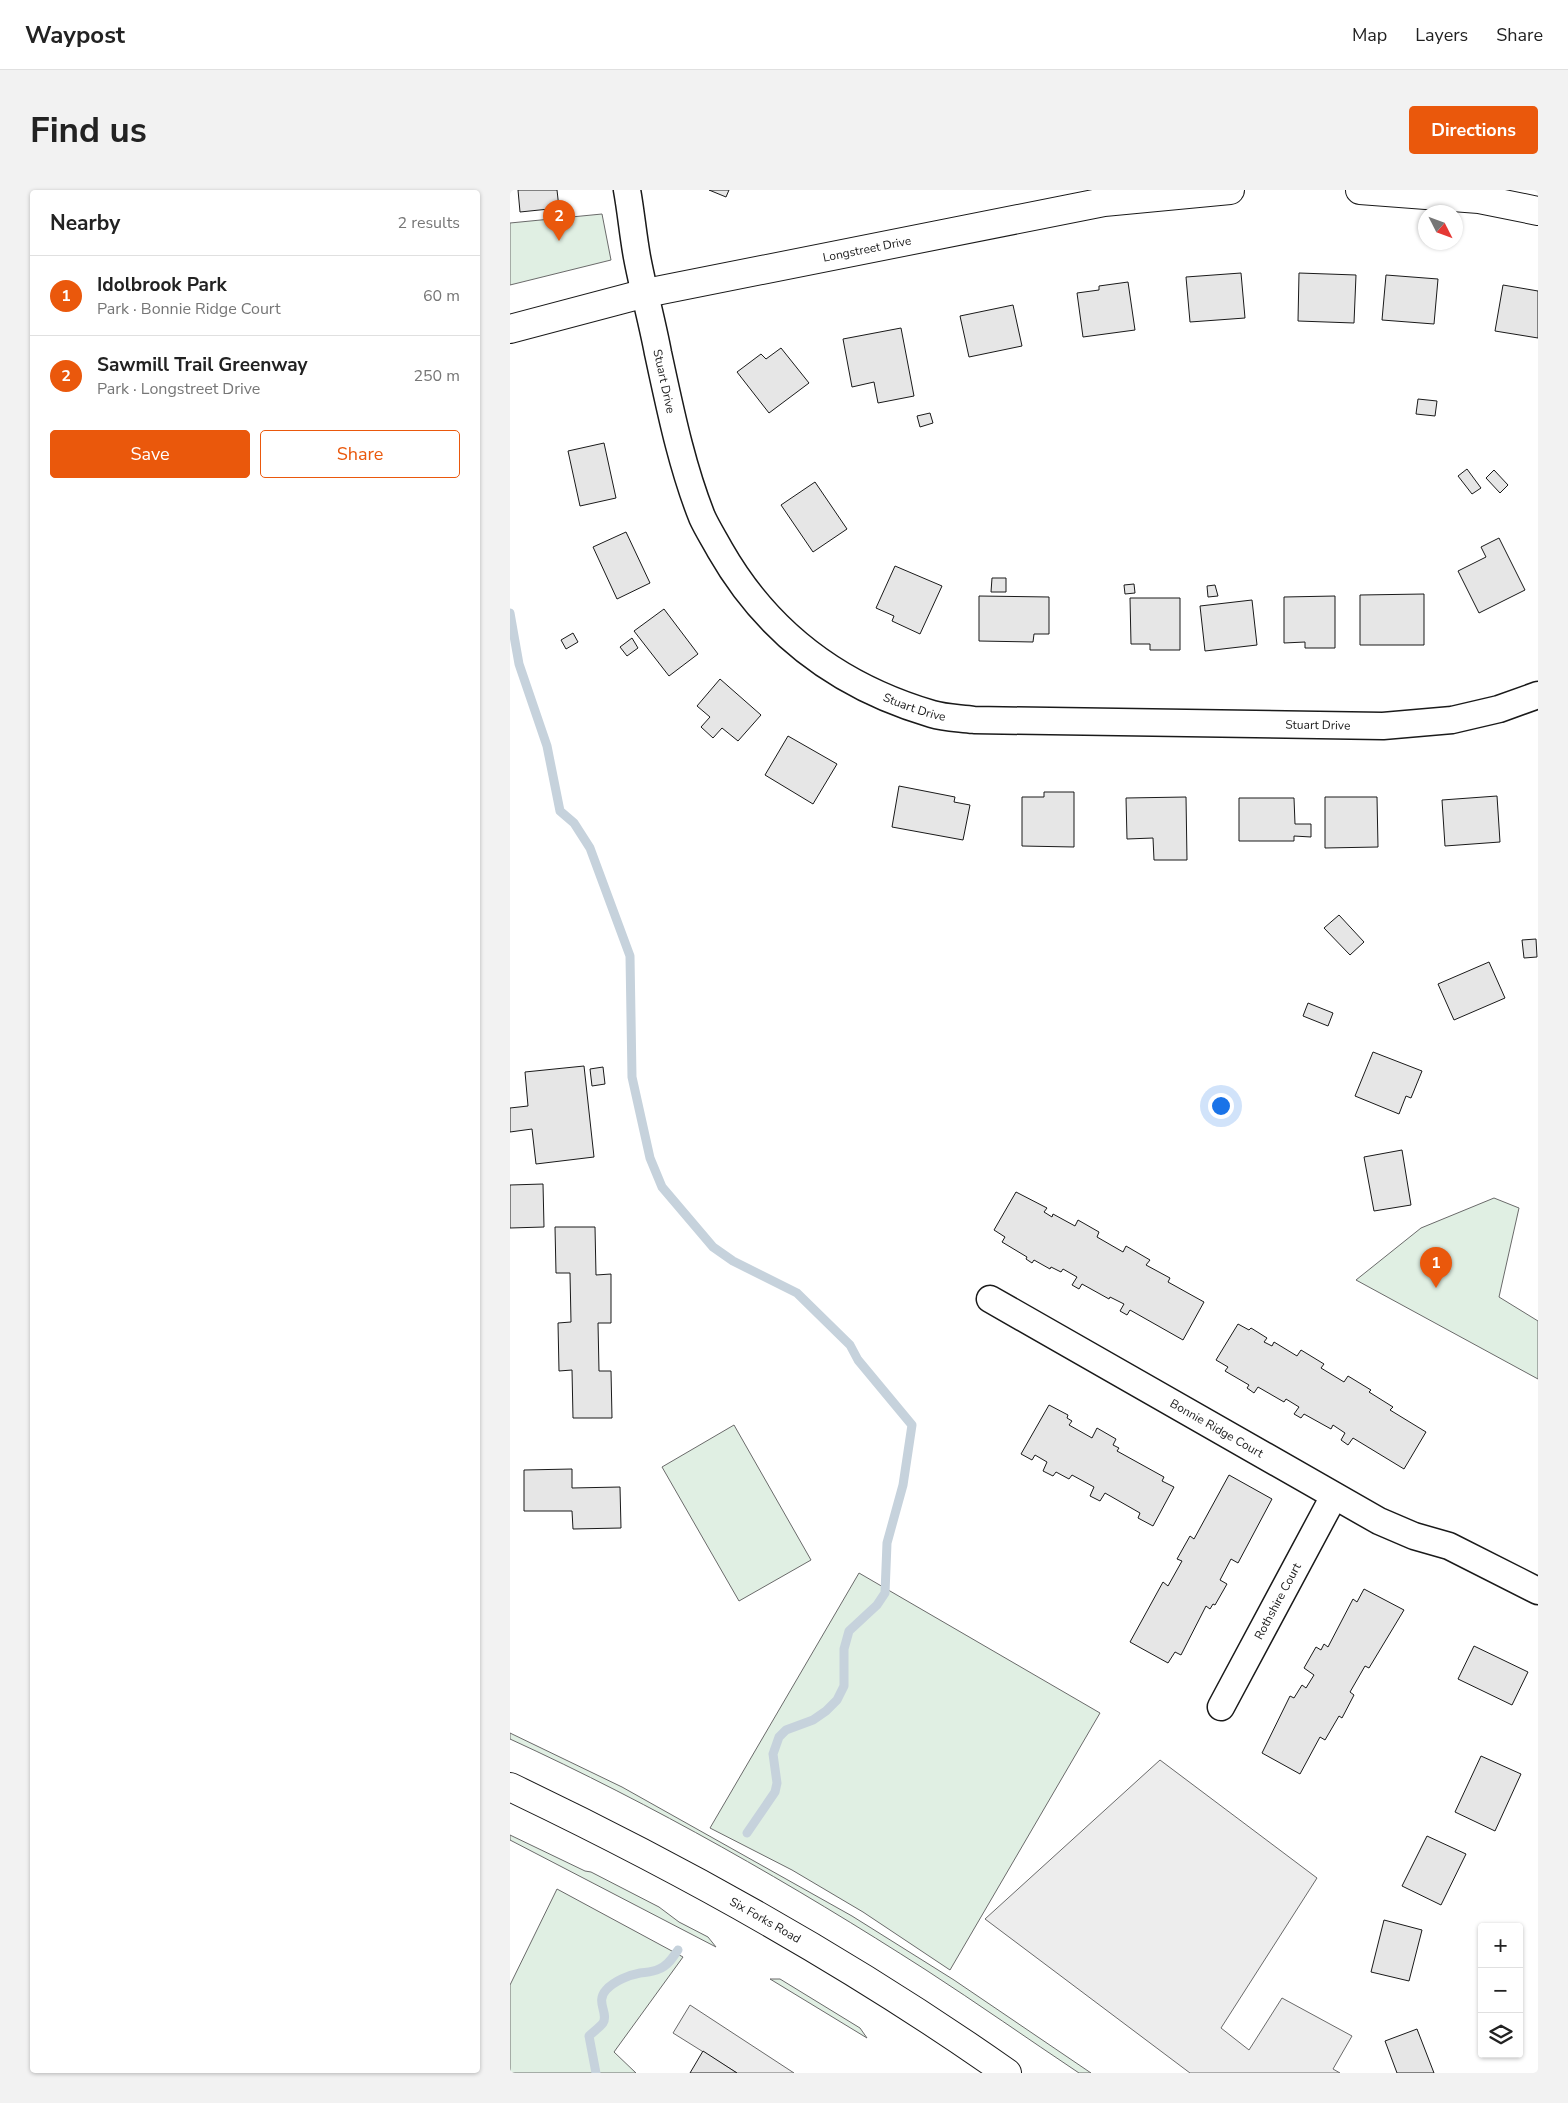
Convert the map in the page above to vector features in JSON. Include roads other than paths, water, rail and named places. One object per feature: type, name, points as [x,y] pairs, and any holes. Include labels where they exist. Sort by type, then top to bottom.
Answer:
[{"type":"street","name":"Stuart Drive","points":[[628,190],[637,258],[673,420],[688,477],[703,519],[735,576],[767,616],[800,646],[834,671],[863,687],[897,702],[934,714],[974,720],[1383,726],[1452,720],[1499,709],[1538,694]]},
{"type":"street","name":"Longstreet Drive","points":[[510,329],[646,293],[1103,196],[1230,190]]},
{"type":"street","points":[[1360,190],[1479,199],[1538,211]]},
{"type":"street","name":"Bonnie Ridge Court","points":[[990,1300],[1379,1521],[1414,1536],[1449,1546],[1538,1591]]},
{"type":"street","name":"Rothshire Court","points":[[1222,1707],[1334,1496]]},
{"type":"street","name":"Six Forks Road","points":[[510,1787],[575,1818],[713,1891],[913,2010],[1007,2073]]},
{"type":"waterway","points":[[510,613],[519,664],[547,746],[560,811],[574,823],[590,848],[630,956],[632,1077],[650,1158],[662,1187],[713,1247],[733,1261],[797,1293],[850,1345],[858,1360],[912,1425],[903,1485],[887,1543],[885,1593],[877,1605],[849,1631],[844,1649],[844,1686],[837,1700],[813,1720],[786,1730],[779,1737],[773,1754],[777,1783],[775,1792],[747,1833]]},
{"type":"waterway","points":[[596,2073],[589,2036],[603,2023],[603,1994],[609,1987],[622,1979],[662,1968],[678,1950]]},
{"type":"place","name":"Sawmill Trail Greenway","points":[[559,241]]},
{"type":"place","name":"Idolbrook Park","points":[[1436,1288]]}]
